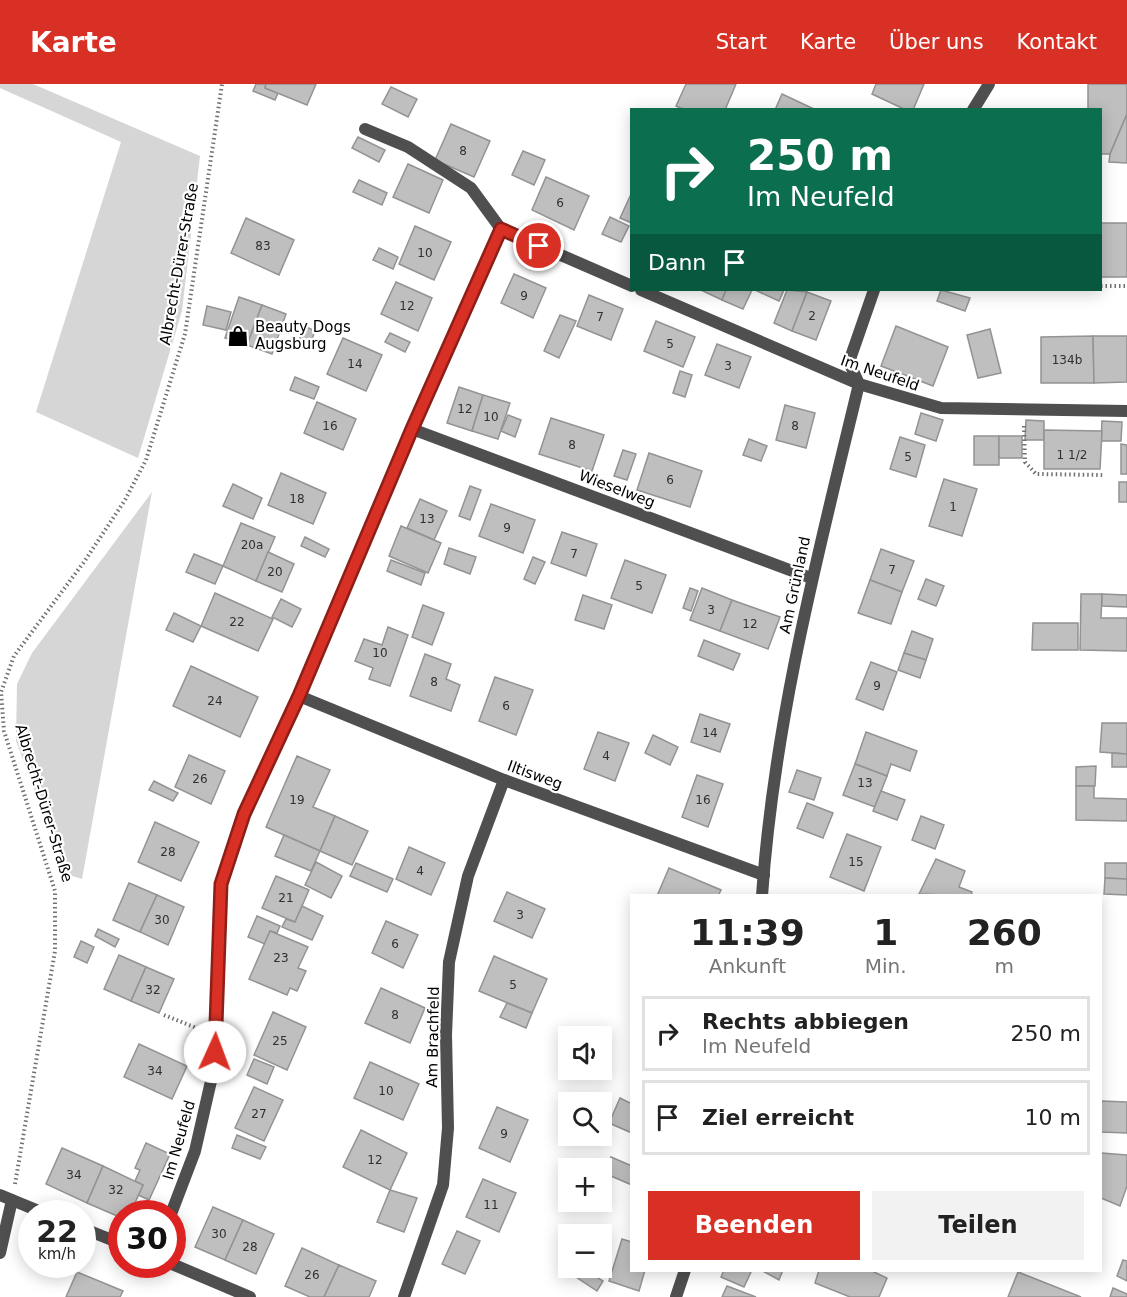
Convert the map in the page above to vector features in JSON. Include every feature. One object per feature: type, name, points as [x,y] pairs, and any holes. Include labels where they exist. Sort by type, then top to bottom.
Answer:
[{"type":"street","points":[[974,108],[989,84]]},
{"type":"street","points":[[365,129],[408,147],[471,188],[501,229],[630,285]]},
{"type":"street","name":"Im Neufeld","points":[[176,1200],[195,1151],[214,1068],[221,884],[244,814],[299,696],[412,429],[501,229]]},
{"type":"street","name":"Im Neufeld","points":[[643,291],[859,384],[941,408],[1127,411]]},
{"type":"street","points":[[859,384],[849,362],[874,291]]},
{"type":"street","name":"Am Grünland","points":[[762,894],[791,679],[810,578],[859,384]]},
{"type":"street","name":"Wieselweg","points":[[412,429],[810,578]]},
{"type":"street","name":"Iltisweg","points":[[299,696],[504,780],[764,875]]},
{"type":"street","name":"Am Brachfeld","points":[[404,1297],[443,1185],[448,1128],[446,1035],[449,962],[468,876],[504,780]]},
{"type":"street","points":[[0,1253],[6,1197]]},
{"type":"street","points":[[186,1270],[249,1297]]},
{"type":"street","points":[[676,1297],[684,1272]]},
{"type":"path","name":"Albrecht-Dürer-Straße","points":[[6,1197],[55,951],[55,891],[4,731],[1,692],[14,656],[84,562],[125,500],[146,460],[185,334],[222,84]]},
{"type":"path","points":[[1102,286],[1127,286]]},
{"type":"path","points":[[1023,410],[1025,462],[1036,474],[1103,476]]},
{"type":"path","points":[[164,1015],[216,1035]]},
{"type":"shaded area","points":[[0,84],[33,84],[200,156],[182,311],[138,458],[36,412],[121,142],[0,88]]},
{"type":"shaded area","points":[[152,492],[82,879],[66,874],[16,741],[17,684],[32,653]]},
{"type":"building","points":[[256,84],[266,84],[265,88],[278,93],[275,100],[253,91]]},
{"type":"building","points":[[266,84],[316,84],[307,105],[265,88]]},
{"type":"building","points":[[686,84],[736,84],[726,108],[680,108],[676,106]]},
{"type":"building","points":[[876,84],[924,84],[914,108],[902,108],[872,94]]},
{"type":"building","points":[[1088,84],[1127,84],[1127,114],[1110,154],[1102,154],[1102,108],[1088,108]]},
{"type":"building","points":[[391,87],[417,99],[408,117],[382,104]]},
{"type":"building","points":[[782,94],[812,108],[776,108]]},
{"type":"building","points":[[1127,114],[1127,163],[1109,162],[1110,154]]},
{"type":"building","points":[[451,124],[490,141],[474,177],[435,160]]},
{"type":"building","points":[[358,137],[385,150],[379,162],[352,148]]},
{"type":"building","points":[[523,151],[545,160],[534,185],[512,175]]},
{"type":"building","points":[[408,164],[443,180],[429,213],[393,197]]},
{"type":"building","points":[[546,177],[589,196],[574,230],[532,210]]},
{"type":"building","points":[[359,180],[387,193],[382,205],[353,192]]},
{"type":"building","points":[[630,196],[630,222],[620,218]]},
{"type":"building","points":[[610,217],[629,226],[621,242],[602,234]]},
{"type":"building","points":[[246,218],[294,240],[279,275],[231,253]]},
{"type":"building","points":[[1102,223],[1127,223],[1127,277],[1102,277]]},
{"type":"building","points":[[415,226],[451,242],[434,280],[399,264]]},
{"type":"building","points":[[379,248],[398,257],[393,269],[373,260]]},
{"type":"building","points":[[514,274],[546,288],[533,318],[501,303]]},
{"type":"building","points":[[396,282],[432,298],[418,331],[381,314]]},
{"type":"building","points":[[703,291],[726,291],[722,300]]},
{"type":"building","points":[[726,291],[752,291],[743,309],[722,300]]},
{"type":"building","points":[[757,291],[784,291],[779,301]]},
{"type":"building","points":[[787,291],[807,292],[792,331],[774,323]]},
{"type":"building","points":[[941,291],[970,298],[965,311],[937,301]]},
{"type":"building","points":[[807,292],[831,301],[816,340],[792,331]]},
{"type":"building","points":[[589,295],[623,309],[611,340],[577,326]]},
{"type":"building","points":[[239,297],[262,305],[247,345],[225,338]]},
{"type":"building","points":[[262,305],[286,314],[272,354],[247,345]]},
{"type":"building","points":[[207,306],[231,312],[226,330],[203,325]]},
{"type":"building","points":[[560,315],[576,321],[559,358],[544,351]]},
{"type":"building","points":[[656,321],[695,337],[683,367],[644,351]]},
{"type":"building","points":[[304,326],[315,331],[308,350],[297,346]]},
{"type":"building","points":[[896,326],[948,347],[933,386],[881,366]]},
{"type":"building","points":[[990,329],[1001,373],[978,378],[967,335]]},
{"type":"building","points":[[390,333],[410,342],[405,352],[385,342]]},
{"type":"building","points":[[1093,336],[1094,383],[1041,383],[1041,337]]},
{"type":"building","points":[[1093,336],[1127,336],[1127,382],[1094,383]]},
{"type":"building","points":[[343,338],[382,355],[366,391],[327,374]]},
{"type":"building","points":[[717,344],[751,357],[739,388],[705,375]]},
{"type":"building","points":[[680,371],[692,375],[685,397],[673,393]]},
{"type":"building","points":[[295,377],[319,387],[314,399],[290,390]]},
{"type":"building","points":[[459,387],[483,395],[472,431],[447,423]]},
{"type":"building","points":[[483,395],[510,403],[498,439],[472,431]]},
{"type":"building","points":[[317,402],[356,419],[343,450],[304,433]]},
{"type":"building","points":[[785,405],[815,413],[806,448],[776,440]]},
{"type":"building","points":[[921,413],[943,420],[936,441],[915,434]]},
{"type":"building","points":[[508,415],[521,420],[515,437],[501,431]]},
{"type":"building","points":[[551,418],[604,435],[592,471],[539,454]]},
{"type":"building","points":[[1026,420],[1044,421],[1044,440],[1025,440]]},
{"type":"building","points":[[1102,421],[1122,422],[1121,441],[1101,441]]},
{"type":"building","points":[[1044,430],[1102,431],[1100,469],[1044,469]]},
{"type":"building","points":[[974,436],[999,436],[999,465],[974,465]]},
{"type":"building","points":[[999,436],[1022,436],[1022,458],[999,458]]},
{"type":"building","points":[[900,437],[925,445],[916,477],[890,469]]},
{"type":"building","points":[[749,439],[767,446],[761,461],[743,455]]},
{"type":"building","points":[[1121,444],[1127,445],[1127,474],[1121,474]]},
{"type":"building","points":[[623,450],[636,454],[627,480],[614,476]]},
{"type":"building","points":[[649,453],[702,471],[690,507],[637,490]]},
{"type":"building","points":[[281,473],[326,493],[313,524],[268,505]]},
{"type":"building","points":[[944,479],[977,489],[962,536],[929,526]]},
{"type":"building","points":[[1119,482],[1127,482],[1127,502],[1119,502]]},
{"type":"building","points":[[233,484],[262,498],[253,519],[223,506]]},
{"type":"building","points":[[470,486],[481,490],[470,520],[459,516]]},
{"type":"building","points":[[420,499],[447,511],[434,540],[407,528]]},
{"type":"building","points":[[491,504],[535,520],[523,553],[479,536]]},
{"type":"building","points":[[241,523],[275,537],[256,581],[223,566]]},
{"type":"building","points":[[401,526],[441,543],[428,573],[389,556]]},
{"type":"building","points":[[562,532],[597,544],[586,576],[551,563]]},
{"type":"building","points":[[305,537],[329,549],[325,557],[301,546]]},
{"type":"building","points":[[449,548],[476,557],[470,574],[444,564]]},
{"type":"building","points":[[881,549],[914,561],[902,592],[870,580]]},
{"type":"building","points":[[268,552],[294,564],[282,592],[256,581]]},
{"type":"building","points":[[194,554],[223,566],[215,584],[186,572]]},
{"type":"building","points":[[533,557],[545,562],[535,584],[524,579]]},
{"type":"building","points":[[391,560],[425,573],[421,585],[387,571]]},
{"type":"building","points":[[625,560],[666,575],[652,613],[611,598]]},
{"type":"building","points":[[926,579],[944,586],[936,606],[918,599]]},
{"type":"building","points":[[870,580],[902,592],[891,624],[858,613]]},
{"type":"building","points":[[690,588],[698,591],[691,611],[683,608]]},
{"type":"building","points":[[702,588],[732,600],[720,631],[690,620]]},
{"type":"building","points":[[215,593],[273,619],[258,651],[201,626]]},
{"type":"building","points":[[1081,594],[1102,594],[1101,618],[1127,618],[1127,651],[1080,650]]},
{"type":"building","points":[[1102,594],[1127,595],[1127,607],[1102,606]]},
{"type":"building","points":[[583,595],[612,605],[604,629],[575,620]]},
{"type":"building","points":[[281,599],[301,609],[292,627],[272,617]]},
{"type":"building","points":[[732,600],[780,617],[768,649],[720,631]]},
{"type":"building","points":[[423,605],[444,613],[432,645],[412,637]]},
{"type":"building","points":[[174,613],[201,626],[193,642],[166,630]]},
{"type":"building","points":[[1033,623],[1078,623],[1078,650],[1032,650]]},
{"type":"building","points":[[388,627],[408,635],[390,686],[369,679],[373,668],[355,661],[364,639],[382,645]]},
{"type":"building","points":[[912,631],[933,639],[926,660],[904,653]]},
{"type":"building","points":[[704,640],[740,654],[733,670],[698,656]]},
{"type":"building","points":[[904,653],[926,660],[920,678],[898,670]]},
{"type":"building","points":[[425,654],[451,664],[446,679],[460,685],[451,711],[410,696]]},
{"type":"building","points":[[871,662],[897,672],[883,710],[856,699]]},
{"type":"building","points":[[191,666],[258,697],[240,737],[173,706]]},
{"type":"building","points":[[495,677],[533,690],[516,735],[479,721]]},
{"type":"building","points":[[700,714],[730,724],[720,752],[691,742]]},
{"type":"building","points":[[1102,723],[1127,723],[1127,754],[1100,752]]},
{"type":"building","points":[[598,732],[629,743],[615,781],[584,769]]},
{"type":"building","points":[[866,732],[917,751],[910,771],[891,764],[887,776],[855,764]]},
{"type":"building","points":[[653,735],[678,747],[670,765],[645,753]]},
{"type":"building","points":[[1112,753],[1127,754],[1127,767],[1112,767]]},
{"type":"building","points":[[189,755],[225,771],[211,804],[175,787]]},
{"type":"building","points":[[297,756],[330,770],[313,807],[335,816],[320,851],[266,827]]},
{"type":"building","points":[[855,764],[887,776],[875,807],[843,795]]},
{"type":"building","points":[[1096,766],[1095,786],[1076,786],[1076,767]]},
{"type":"building","points":[[797,770],[821,778],[814,800],[789,792]]},
{"type":"building","points":[[697,775],[723,784],[708,827],[682,817]]},
{"type":"building","points":[[154,781],[178,793],[173,801],[149,790]]},
{"type":"building","points":[[1076,786],[1094,786],[1094,798],[1127,799],[1127,821],[1076,820]]},
{"type":"building","points":[[881,791],[905,800],[897,820],[873,811]]},
{"type":"building","points":[[807,803],[833,813],[823,838],[797,828]]},
{"type":"building","points":[[335,816],[368,831],[352,865],[320,851]]},
{"type":"building","points":[[921,816],[944,825],[935,849],[912,840]]},
{"type":"building","points":[[155,822],[199,842],[181,881],[138,862]]},
{"type":"building","points":[[847,834],[881,847],[864,891],[830,877]]},
{"type":"building","points":[[284,835],[320,851],[311,871],[275,856]]},
{"type":"building","points":[[409,847],[445,863],[431,895],[396,879]]},
{"type":"building","points":[[936,859],[965,871],[959,887],[972,892],[972,894],[919,894]]},
{"type":"building","points":[[316,862],[342,876],[331,898],[305,885]]},
{"type":"building","points":[[356,863],[393,879],[387,892],[350,876]]},
{"type":"building","points":[[1105,863],[1127,863],[1127,879],[1105,878]]},
{"type":"building","points":[[669,868],[721,890],[719,894],[658,894]]},
{"type":"building","points":[[276,876],[309,890],[295,922],[262,908]]},
{"type":"building","points":[[1105,878],[1127,879],[1127,895],[1104,894]]},
{"type":"building","points":[[129,883],[157,895],[140,932],[113,920]]},
{"type":"building","points":[[507,892],[545,909],[532,938],[494,921]]},
{"type":"building","points":[[157,895],[184,907],[168,945],[140,932]]},
{"type":"building","points":[[302,906],[323,916],[312,940],[282,927],[286,919],[295,922]]},
{"type":"building","points":[[257,916],[280,926],[277,933],[270,931],[265,944],[248,937]]},
{"type":"building","points":[[386,921],[418,935],[403,968],[372,953]]},
{"type":"building","points":[[98,929],[119,939],[115,947],[95,936]]},
{"type":"building","points":[[270,931],[308,947],[298,968],[306,971],[297,991],[290,988],[287,995],[249,979]]},
{"type":"building","points":[[81,941],[94,947],[87,963],[74,957]]},
{"type":"building","points":[[119,955],[146,967],[131,1001],[104,989]]},
{"type":"building","points":[[494,956],[547,979],[532,1013],[479,991]]},
{"type":"building","points":[[146,967],[174,979],[159,1013],[131,1001]]},
{"type":"building","points":[[381,988],[425,1008],[410,1043],[365,1023]]},
{"type":"building","points":[[507,1003],[532,1013],[526,1028],[500,1017]]},
{"type":"building","points":[[273,1012],[306,1027],[287,1070],[254,1055]]},
{"type":"building","points":[[139,1044],[187,1066],[172,1099],[124,1077]]},
{"type":"building","points":[[254,1059],[274,1067],[267,1084],[247,1075]]},
{"type":"building","points":[[370,1062],[419,1084],[403,1120],[354,1098]]},
{"type":"building","points":[[254,1087],[283,1100],[264,1141],[235,1128]]},
{"type":"building","points":[[620,1098],[630,1103],[630,1132],[612,1124],[612,1116]]},
{"type":"building","points":[[1102,1101],[1127,1102],[1127,1133],[1102,1132]]},
{"type":"building","points":[[497,1107],[528,1120],[510,1162],[479,1148]]},
{"type":"building","points":[[361,1130],[407,1153],[390,1190],[343,1167]]},
{"type":"building","points":[[237,1135],[266,1147],[260,1159],[232,1148]]},
{"type":"building","points":[[146,1143],[170,1154],[149,1200],[138,1195],[143,1185],[135,1181],[140,1170],[135,1168]]},
{"type":"building","points":[[62,1148],[103,1166],[88,1200],[81,1200],[46,1184]]},
{"type":"building","points":[[1102,1153],[1127,1155],[1127,1186],[1120,1206],[1102,1198]]},
{"type":"building","points":[[611,1157],[630,1165],[630,1184],[612,1176]]},
{"type":"building","points":[[103,1166],[143,1185],[136,1200],[108,1200],[108,1212],[96,1207],[96,1200],[88,1200]]},
{"type":"building","points":[[483,1179],[516,1193],[499,1232],[466,1217]]},
{"type":"building","points":[[390,1190],[417,1198],[404,1232],[377,1222]]},
{"type":"building","points":[[213,1207],[243,1220],[225,1260],[195,1247]]},
{"type":"building","points":[[243,1220],[274,1234],[256,1274],[225,1260]]},
{"type":"building","points":[[457,1231],[480,1241],[465,1274],[442,1264]]},
{"type":"building","points":[[622,1239],[630,1241],[630,1272],[644,1272],[639,1291],[609,1281],[612,1278]]},
{"type":"building","points":[[302,1248],[339,1265],[324,1297],[310,1297],[285,1286]]},
{"type":"building","points":[[1123,1260],[1127,1261],[1127,1281],[1117,1276]]},
{"type":"building","points":[[339,1265],[376,1281],[369,1297],[324,1297]]},
{"type":"building","points":[[723,1272],[751,1272],[744,1287],[721,1277]]},
{"type":"building","points":[[765,1272],[782,1272],[779,1280]]},
{"type":"building","points":[[818,1272],[874,1272],[887,1278],[879,1297],[850,1297],[815,1283]]},
{"type":"building","points":[[1018,1272],[1081,1297],[1008,1297]]},
{"type":"building","points":[[74,1278],[92,1278],[123,1291],[120,1297],[66,1297]]},
{"type":"building","points":[[578,1278],[598,1278],[603,1281],[597,1291]]},
{"type":"building","points":[[727,1286],[756,1297],[722,1297]]},
{"type":"building","points":[[1113,1288],[1127,1294],[1127,1297],[1110,1297]]},
{"type":"place","name":"Beauty Dogs Augsburg","points":[[238,336]]},
{"type":"route","points":[[215,1052],[221,884],[244,814],[299,696],[412,429],[501,229],[539,246]]}]
